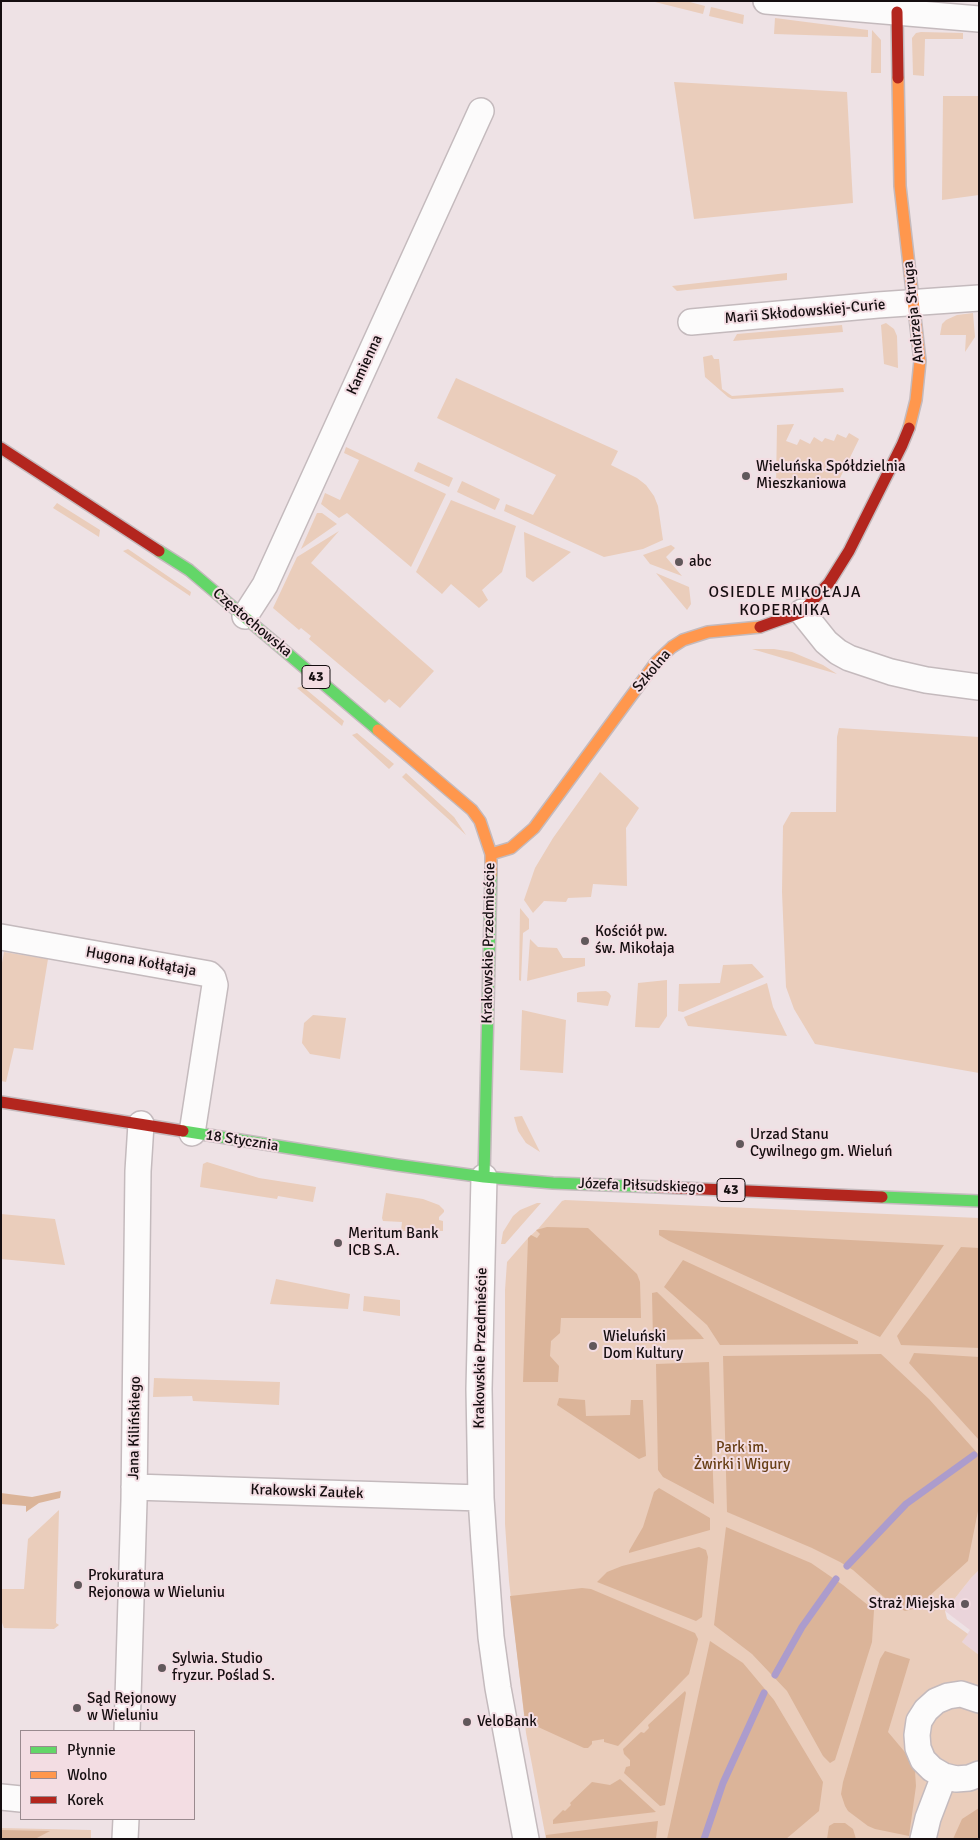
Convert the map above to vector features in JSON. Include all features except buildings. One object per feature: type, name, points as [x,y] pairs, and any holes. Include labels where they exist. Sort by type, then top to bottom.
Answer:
[{"type":"main road","name":"Andrzeja Struga","points":[[802,612],[821,593],[838,570],[910,425],[916,400],[920,361],[915,303],[900,186],[897,12]]},
{"type":"main road","name":"Częstochowska","points":[[1,448],[189,570],[245,616],[472,810],[484,831],[491,854]]},
{"type":"main road","name":"Szkolna","points":[[491,854],[511,848],[534,828],[657,661],[672,647],[683,640],[702,634],[760,627],[802,612]]},
{"type":"main road","name":"Krakowskie Przedmieście","points":[[484,1177],[491,854]]},
{"type":"main road","name":"18 Stycznia","points":[[1,1102],[397,1166],[484,1177]]},
{"type":"main road","name":"Józefa Piłsudskiego","points":[[484,1177],[554,1183],[979,1201]]},
{"type":"street","points":[[766,1],[979,19]]},
{"type":"street","name":"Kamienna","points":[[245,616],[265,585],[481,111]]},
{"type":"street","name":"Marii Skłodowskiej-Curie","points":[[691,322],[979,298]]},
{"type":"street","points":[[802,612],[826,642],[849,658],[891,672],[926,680],[979,687]]},
{"type":"street","name":"Hugona Kołłątaja","points":[[1,937],[209,974],[213,978],[215,985],[192,1133]]},
{"type":"street","name":"Jana Kilińskiego","points":[[127,1730],[134,1487],[138,1171],[142,1124]]},
{"type":"street","name":"Krakowskie Przedmieście","points":[[484,1177],[479,1389],[481,1498],[487,1591],[498,1688],[526,1839]]},
{"type":"street","name":"Krakowski Zaułek","points":[[134,1487],[481,1498]]},
{"type":"street","points":[[979,1700],[961,1694],[948,1696],[936,1701],[926,1710],[920,1721],[917,1734],[918,1748],[923,1760],[932,1769],[944,1776],[956,1779],[969,1778],[979,1774]]},
{"type":"street","points":[[923,1839],[928,1818],[944,1776]]},
{"type":"street","points":[[1,1798],[20,1799]]},
{"type":"street","points":[[125,1839],[126,1820]]},
{"type":"shaded area","name":"Straż Miejska","points":[[979,1570],[979,1655],[962,1642],[970,1630],[945,1611]]},
{"type":"green space","points":[[651,1],[686,1],[705,6],[703,14]]},
{"type":"green space","points":[[711,7],[744,15],[743,24],[709,16]]},
{"type":"green space","points":[[775,18],[868,30],[868,37],[774,34]]},
{"type":"green space","points":[[872,30],[881,40],[881,73],[871,73]]},
{"type":"green space","points":[[916,33],[963,33],[963,39],[925,39],[924,76],[913,75],[912,38]]},
{"type":"green space","points":[[674,82],[847,92],[853,203],[694,219]]},
{"type":"green space","points":[[943,96],[979,96],[979,195],[942,200]]},
{"type":"green space","points":[[787,273],[787,280],[677,291],[672,286]]},
{"type":"green space","points":[[973,313],[975,337],[965,352],[966,335],[940,335],[942,324],[957,315]]},
{"type":"green space","points":[[886,323],[894,329],[897,336],[898,368],[884,364],[881,325]]},
{"type":"green space","points":[[842,325],[843,332],[733,341],[737,334]]},
{"type":"green space","points":[[712,355],[714,359],[719,359],[722,389],[732,396],[843,388],[844,392],[732,399],[705,377],[703,357]]},
{"type":"green space","points":[[456,378],[618,451],[611,465],[637,478],[646,485],[654,496],[658,506],[663,540],[643,549],[604,557],[504,511],[506,504],[533,515],[556,475],[437,418]]},
{"type":"green space","points":[[794,424],[786,441],[797,445],[800,439],[810,444],[814,437],[822,442],[825,438],[834,441],[837,434],[846,438],[849,433],[859,439],[840,478],[776,486],[777,425]]},
{"type":"green space","points":[[346,447],[446,494],[411,567],[347,513],[339,518],[321,504],[325,493],[340,500],[359,460],[344,453]]},
{"type":"green space","points":[[418,462],[453,478],[449,487],[414,471]]},
{"type":"green space","points":[[462,481],[500,499],[495,510],[457,492]]},
{"type":"green space","points":[[451,500],[516,526],[502,572],[482,590],[488,600],[479,608],[451,584],[442,594],[416,572]]},
{"type":"green space","points":[[57,503],[100,530],[99,537],[53,508]]},
{"type":"green space","points":[[317,513],[322,513],[337,524],[301,549]]},
{"type":"green space","points":[[339,531],[311,563],[434,671],[400,708],[389,699],[385,703],[309,639],[311,636],[301,628],[299,630],[273,608],[297,557]]},
{"type":"green space","points":[[524,532],[571,552],[533,582],[526,577]]},
{"type":"green space","points":[[671,545],[675,548],[666,557],[682,576],[650,564],[643,555]]},
{"type":"green space","points":[[128,549],[191,592],[190,596],[123,551]]},
{"type":"green space","points":[[656,573],[689,587],[691,604],[687,610]]},
{"type":"green space","points":[[752,649],[774,649],[792,652],[823,665],[837,674]]},
{"type":"green space","points":[[302,686],[344,721],[342,726],[297,688]]},
{"type":"green space","points":[[839,728],[979,737],[979,1073],[815,1044],[794,1009],[786,987],[782,892],[783,826],[791,812],[836,812],[837,737]]},
{"type":"green space","points":[[357,733],[394,764],[389,769],[352,735]]},
{"type":"green space","points":[[600,772],[639,808],[626,828],[627,886],[593,884],[591,897],[568,898],[566,902],[544,901],[533,913],[524,900],[535,868],[553,838]]},
{"type":"green space","points":[[406,773],[454,817],[466,835],[402,777]]},
{"type":"green space","points":[[520,908],[529,919],[529,929],[523,933],[521,981],[519,980]]},
{"type":"green space","points":[[530,939],[538,947],[557,948],[563,958],[585,958],[585,966],[527,981]]},
{"type":"green space","points":[[4,952],[48,959],[33,1050],[14,1048],[6,1082],[1,1081],[1,968]]},
{"type":"green space","points":[[752,964],[764,977],[683,1012],[678,1011],[679,984],[720,983],[723,965]]},
{"type":"green space","points":[[667,980],[667,1016],[659,1028],[635,1027],[638,983]]},
{"type":"green space","points":[[767,983],[773,1007],[787,1036],[688,1026],[684,1017]]},
{"type":"green space","points":[[606,991],[611,996],[608,1006],[577,1002],[577,993],[579,992]]},
{"type":"green space","points":[[522,1010],[566,1020],[563,1073],[520,1070]]},
{"type":"green space","points":[[313,1015],[346,1018],[340,1059],[310,1054],[302,1043],[304,1023]]},
{"type":"green space","points":[[522,1116],[540,1152],[526,1143],[518,1131],[514,1117]]},
{"type":"green space","points":[[207,1162],[259,1178],[316,1187],[313,1202],[278,1196],[277,1199],[200,1187],[203,1164]]},
{"type":"green space","points":[[386,1193],[423,1199],[439,1205],[444,1210],[439,1217],[439,1220],[443,1221],[443,1231],[401,1231],[402,1222],[383,1221]]},
{"type":"green space","name":"Park im. Żwirki i Wigury","points":[[562,1201],[979,1218],[979,1570],[945,1611],[947,1619],[968,1634],[962,1642],[979,1655],[979,1839],[546,1839],[526,1733],[509,1581],[505,1524],[505,1290],[507,1262]]},
{"type":"green space","points":[[541,1203],[505,1244],[501,1244],[503,1232],[513,1216],[520,1210]]},
{"type":"green space","points":[[1,1214],[55,1219],[65,1265],[1,1259]]},
{"type":"green space","points":[[547,1227],[588,1228],[637,1274],[640,1282],[641,1318],[561,1318],[560,1333],[551,1341],[550,1356],[559,1366],[558,1382],[523,1382],[528,1238],[531,1235],[537,1238],[540,1234],[536,1230]]},
{"type":"green space","points":[[659,1230],[944,1245],[880,1337],[669,1241],[659,1235]]},
{"type":"green space","points":[[961,1247],[979,1248],[979,1348],[901,1345],[897,1336]]},
{"type":"green space","points":[[683,1260],[858,1341],[858,1344],[720,1345],[707,1325],[664,1287]]},
{"type":"green space","points":[[276,1279],[350,1294],[348,1309],[270,1304]]},
{"type":"green space","points":[[657,1292],[704,1339],[653,1340],[652,1293]]},
{"type":"green space","points":[[364,1296],[400,1300],[400,1316],[363,1311]]},
{"type":"green space","points":[[914,1353],[979,1357],[979,1440],[909,1363]]},
{"type":"green space","points":[[881,1354],[929,1399],[979,1455],[979,1506],[968,1561],[916,1608],[905,1611],[893,1605],[853,1570],[840,1562],[727,1512],[723,1356]]},
{"type":"green space","points":[[709,1362],[714,1504],[663,1477],[658,1470],[656,1364]]},
{"type":"green space","points":[[154,1378],[280,1382],[279,1405],[193,1401],[192,1396],[153,1397]]},
{"type":"green space","points":[[559,1398],[585,1400],[586,1416],[630,1415],[631,1400],[643,1400],[646,1456],[639,1459],[557,1405]]},
{"type":"green space","points":[[659,1488],[710,1518],[710,1530],[629,1553],[643,1527],[654,1492]]},
{"type":"green space","points":[[61,1491],[60,1498],[39,1503],[26,1512],[26,1506],[1,1504],[1,1493],[32,1497]]},
{"type":"green space","points":[[59,1510],[56,1623],[59,1625],[54,1629],[4,1628],[1,1620],[1,1589],[24,1589],[28,1539]]},
{"type":"green space","points":[[726,1527],[811,1563],[843,1585],[874,1610],[872,1642],[835,1760],[830,1763],[823,1756],[787,1691],[752,1654],[714,1625]]},
{"type":"green space","points":[[699,1547],[706,1550],[708,1557],[702,1617],[696,1621],[597,1582],[607,1572],[622,1566]]},
{"type":"green space","points":[[582,1588],[591,1589],[695,1633],[698,1639],[689,1674],[618,1746],[604,1742],[604,1739],[592,1741],[588,1748],[584,1748],[525,1721],[510,1596]]},
{"type":"green space","points":[[710,1641],[743,1663],[774,1700],[823,1782],[819,1811],[786,1839],[667,1839]]},
{"type":"green space","points":[[885,1651],[910,1659],[888,1732],[909,1757],[915,1771],[916,1786],[909,1836],[868,1826],[848,1811],[841,1794],[880,1659]]},
{"type":"green space","points":[[685,1691],[665,1805],[660,1806],[624,1773],[626,1767],[630,1766],[630,1760],[624,1754],[623,1749],[641,1732],[644,1733],[649,1728],[648,1725]]},
{"type":"green space","points":[[620,1779],[656,1812],[553,1824],[553,1820],[563,1810],[565,1811],[571,1805],[570,1803],[592,1782],[610,1785]]},
{"type":"green space","points":[[979,1808],[979,1839],[953,1839],[962,1819]]},
{"type":"green space","points":[[658,1821],[656,1839],[546,1839],[546,1835]]},
{"type":"green space","points":[[834,1823],[845,1823],[853,1829],[856,1839],[827,1839],[829,1826]]},
{"type":"green space","points":[[1,1828],[91,1830],[91,1839],[1,1839]]},
{"type":"green space","points":[[1,1830],[50,1831],[35,1839],[1,1839]]},
{"type":"waterway","points":[[847,1566],[906,1504],[974,1455]]},
{"type":"waterway","points":[[775,1675],[802,1627],[836,1579]]},
{"type":"waterway","points":[[704,1839],[723,1783],[764,1693]]},
{"type":"traffic: fast","points":[[159,551],[189,570],[378,730]]},
{"type":"traffic: fast","points":[[491,875],[484,1177],[553,1183],[658,1187]]},
{"type":"traffic: fast","points":[[183,1131],[484,1177]]},
{"type":"traffic: fast","points":[[882,1197],[979,1201]]},
{"type":"traffic: slow","points":[[898,78],[900,186],[920,361],[916,400],[909,428]]},
{"type":"traffic: slow","points":[[491,854],[511,848],[534,828],[657,661],[672,647],[683,640],[708,632],[760,627]]},
{"type":"traffic: slow","points":[[378,730],[472,810],[480,821],[491,854],[491,875]]},
{"type":"traffic: jam","points":[[897,12],[898,78]]},
{"type":"traffic: jam","points":[[760,627],[802,612],[829,583],[849,551],[909,428]]},
{"type":"traffic: jam","points":[[1,448],[159,551]]},
{"type":"traffic: jam","points":[[1,1102],[183,1131]]},
{"type":"traffic: jam","points":[[658,1187],[882,1197]]},
{"type":"place","name":"Wieluńska Spółdzielnia Mieszkaniowa","points":[[746,476]]},
{"type":"place","name":"abc","points":[[679,562]]},
{"type":"place","name":"Kościół pw. św. Mikołaja","points":[[585,941]]},
{"type":"place","name":"Urzad Stanu Cywilnego gm. Wieluń","points":[[740,1144]]},
{"type":"place","name":"Meritum Bank ICB S.A.","points":[[338,1243]]},
{"type":"place","name":"Wieluński Dom Kultury","points":[[593,1346]]},
{"type":"place","name":"Prokuratura Rejonowa w Wieluniu","points":[[78,1585]]},
{"type":"place","name":"Straż Miejska","points":[[965,1604]]},
{"type":"place","name":"Sylwia. Studio fryzur. Poślad S.","points":[[162,1668]]},
{"type":"place","name":"Sąd Rejonowy w Wieluniu","points":[[77,1708]]},
{"type":"place","name":"VeloBank","points":[[467,1722]]},
{"type":"district","name":"OSIEDLE MIKOŁAJA KOPERNIKA","points":[[785,602]]}]
